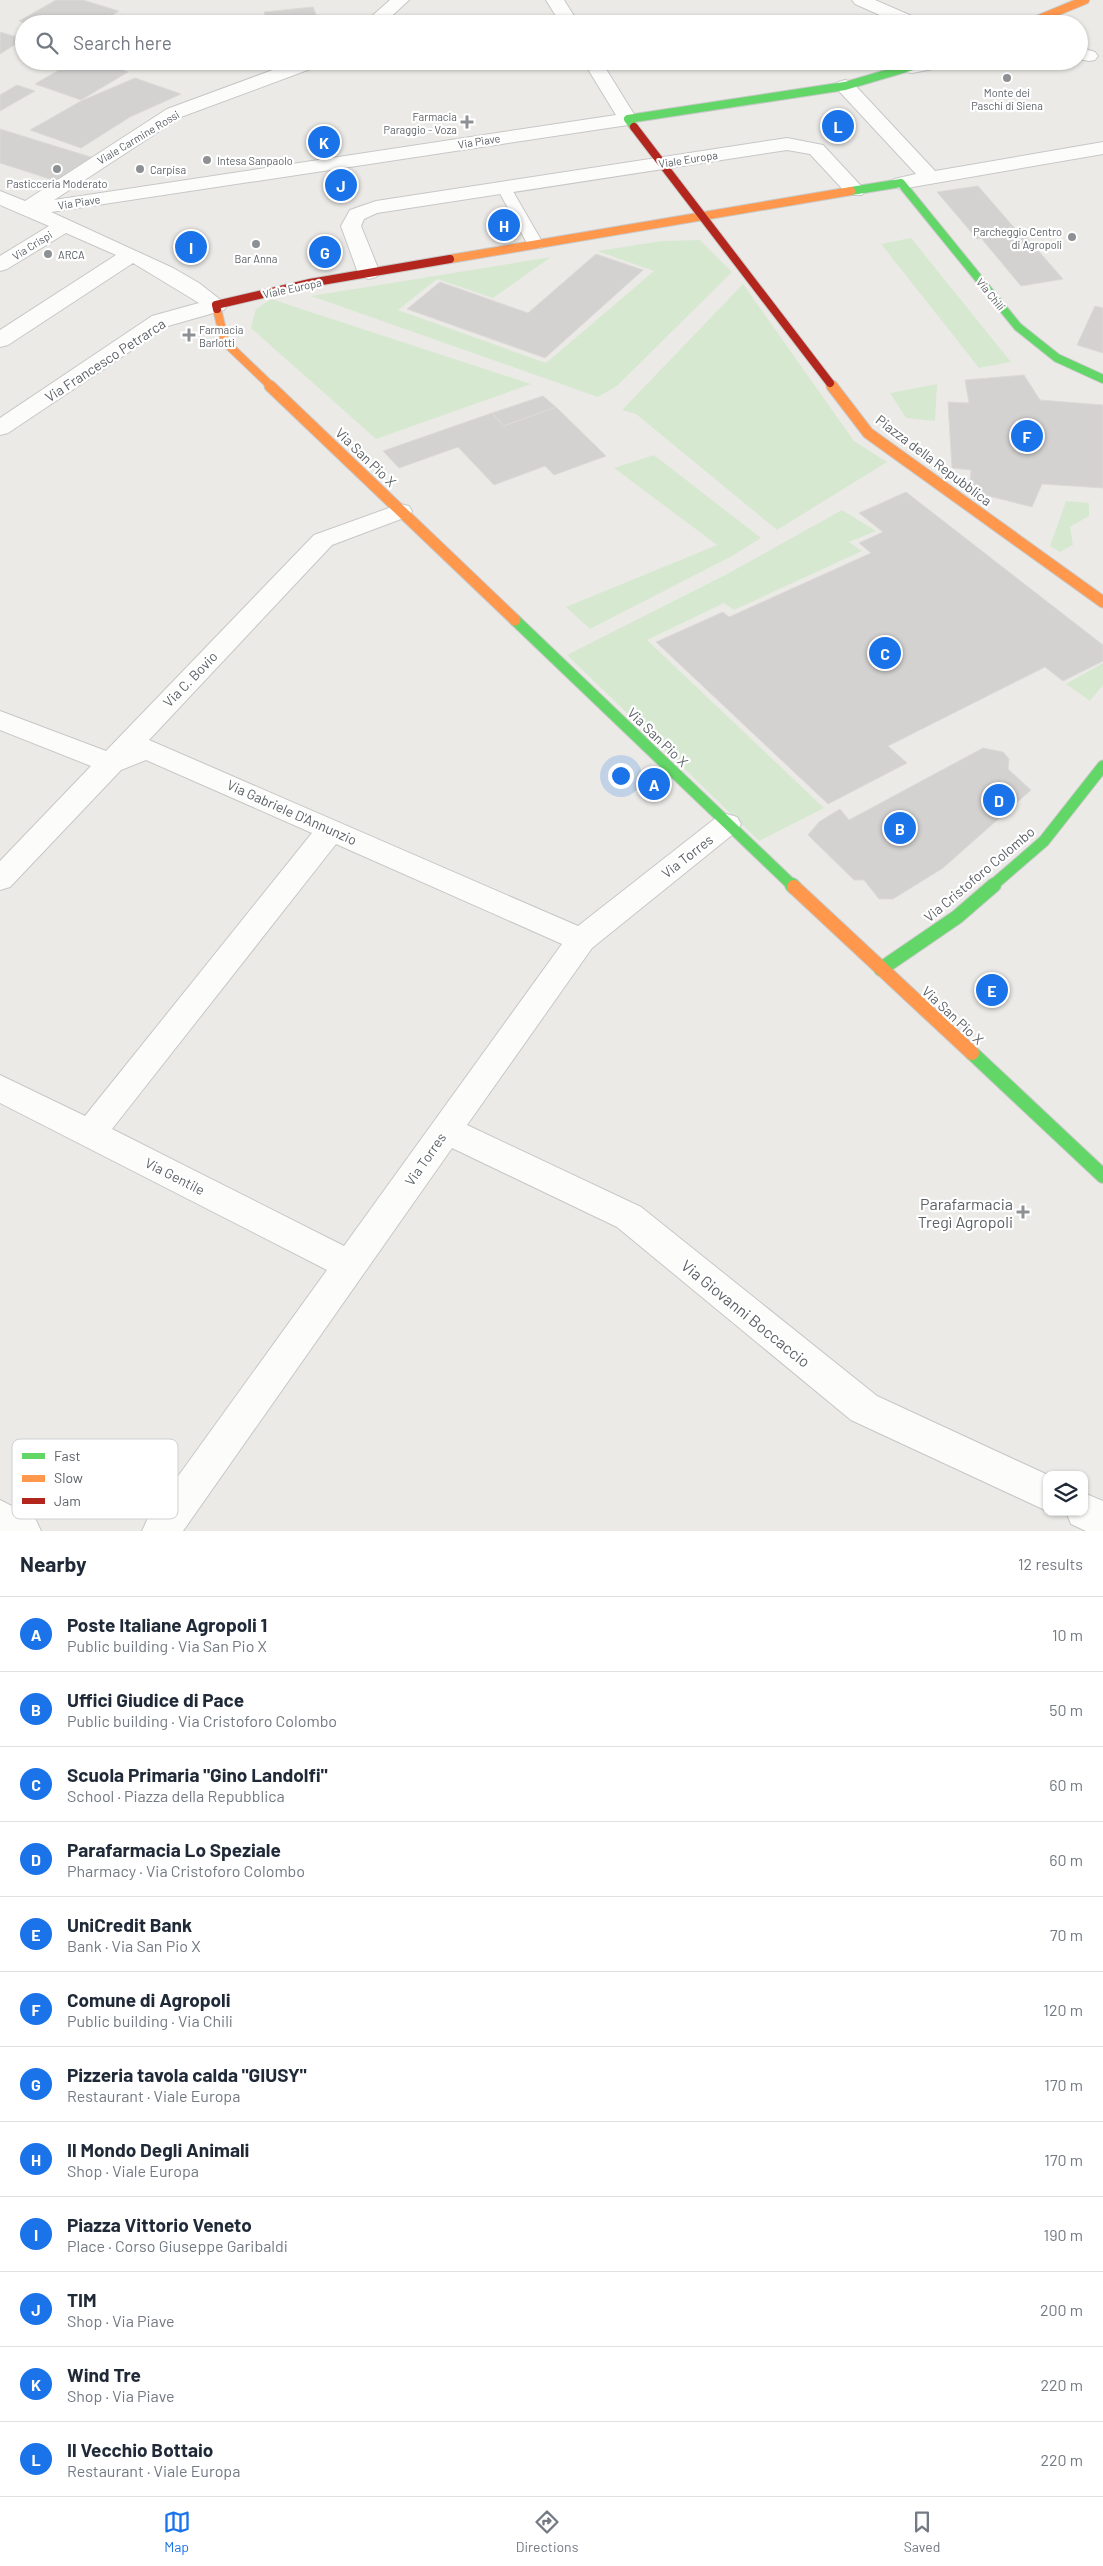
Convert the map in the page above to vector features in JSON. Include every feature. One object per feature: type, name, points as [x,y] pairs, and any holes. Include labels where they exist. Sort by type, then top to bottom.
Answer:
[{"type":"main road","points":[[1049,15],[1085,0]]},
{"type":"main road","name":"Via Piave","points":[[628,119],[845,86],[905,70]]},
{"type":"main road","name":"Piazza della Repubblica","points":[[628,119],[868,433],[1103,602]]},
{"type":"main road","name":"Viale Europa","points":[[216,305],[310,283],[901,183]]},
{"type":"main road","name":"Via Chili","points":[[901,183],[1018,327],[1057,358],[1103,379]]},
{"type":"main road","name":"Via San Pio X","points":[[216,305],[224,342],[727,824],[1103,1176]]},
{"type":"main road","name":"Via Cristoforo Colombo","points":[[881,969],[957,917],[1044,842],[1101,775]]},
{"type":"street","points":[[382,15],[400,0]]},
{"type":"street","points":[[555,0],[564,15]]},
{"type":"street","points":[[861,0],[895,15]]},
{"type":"street","name":"Viale Carmine Rossi","points":[[26,210],[174,113],[291,70]]},
{"type":"street","points":[[598,70],[628,119]]},
{"type":"street","points":[[845,86],[930,178]]},
{"type":"street","name":"Via Piave","points":[[26,210],[628,119]]},
{"type":"street","name":"Viale Europa","points":[[369,273],[351,226],[352,219],[360,211],[787,144],[816,149],[855,191]]},
{"type":"street","name":"Viale Europa","points":[[901,183],[1103,148]]},
{"type":"street","points":[[0,197],[131,255],[197,290],[216,305]]},
{"type":"street","name":"Via Crispi","points":[[0,265],[64,226]]},
{"type":"street","points":[[0,340],[131,255]]},
{"type":"street","name":"Via Francesco Petrarca","points":[[0,428],[160,321],[216,305]]},
{"type":"street","name":"Via C. Bovio","points":[[0,879],[322,540],[400,511]]},
{"type":"street","points":[[0,720],[110,763]]},
{"type":"street","name":"Via Gabriele D'Annunzio","points":[[110,763],[147,749],[581,940]]},
{"type":"street","name":"Via Torres","points":[[178,1507],[581,940],[727,824]]},
{"type":"street","points":[[90,1134],[331,830]]},
{"type":"street","name":"Via Gentile","points":[[0,1088],[350,1265]]},
{"type":"street","name":"Via Giovanni Boccaccio","points":[[446,1130],[629,1217],[864,1408],[1043,1491]]},
{"type":"street","points":[[1088,1513],[1103,1520]]},
{"type":"street","points":[[0,1518],[22,1531]]},
{"type":"street","name":"Via Torres","points":[[161,1531],[170,1519]]},
{"type":"lane","points":[[504,188],[536,245]]},
{"type":"green space","points":[[911,238],[1011,362],[979,368],[881,244]]},
{"type":"green space","points":[[700,240],[732,272],[617,386],[598,397],[311,296],[551,257],[493,298],[437,279],[398,310],[546,363],[654,271],[597,251],[662,241]]},
{"type":"green space","points":[[743,284],[854,441],[887,462],[777,530],[636,414],[622,410]]},
{"type":"green space","points":[[271,299],[531,384],[376,439],[251,328],[256,309]]},
{"type":"green space","points":[[937,384],[935,421],[906,418],[890,393]]},
{"type":"green space","points":[[654,455],[761,538],[732,556],[590,629],[566,607],[717,545],[614,468]]},
{"type":"green space","points":[[1066,501],[1089,503],[1089,516],[1070,527],[1073,545],[1060,552],[1050,546]]},
{"type":"green space","points":[[842,510],[876,531],[849,542],[862,551],[734,610],[724,603],[647,640],[824,808],[759,841],[567,655],[729,573]]},
{"type":"green space","points":[[1103,663],[1103,685],[1090,701],[1066,684]]},
{"type":"building","points":[[56,0],[83,0],[119,11],[113,15],[30,15]]},
{"type":"building","points":[[313,7],[316,15],[265,15],[264,12]]},
{"type":"building","points":[[0,32],[15,36],[15,45],[0,54]]},
{"type":"building","points":[[59,70],[122,70],[128,72],[81,100],[35,84]]},
{"type":"building","points":[[135,78],[181,94],[130,117],[81,148],[30,130],[81,101]]},
{"type":"building","points":[[17,85],[35,91],[0,111],[0,95]]},
{"type":"building","points":[[0,129],[94,158],[59,182],[0,163]]},
{"type":"building","points":[[978,186],[1018,232],[1022,232],[1063,279],[1021,286],[981,238],[977,239],[937,192]]},
{"type":"building","points":[[596,254],[643,270],[545,358],[407,309],[440,282],[528,313]]},
{"type":"building","points":[[1095,306],[1103,308],[1103,353],[1077,345]]},
{"type":"building","points":[[1024,375],[1040,400],[1103,405],[1103,488],[1042,484],[1032,507],[969,491],[971,470],[952,468],[948,402],[969,403],[965,380]]},
{"type":"building","points":[[543,396],[556,407],[504,426],[492,413]]},
{"type":"building","points":[[556,407],[606,456],[554,475],[545,466],[494,485],[458,447],[399,468],[383,451],[492,413],[504,426]]},
{"type":"building","points":[[906,492],[1103,645],[1103,661],[1063,681],[1045,667],[888,746],[907,763],[828,804],[656,642],[723,612],[729,617],[871,553],[859,543],[883,532],[859,513]]},
{"type":"building","points":[[983,748],[1003,752],[1009,759],[1008,769],[1031,790],[943,868],[893,899],[879,899],[864,880],[854,880],[808,835],[819,822],[840,809],[849,820]]},
{"type":"traffic: fast","points":[[634,127],[628,119],[845,86],[899,70]]},
{"type":"traffic: fast","points":[[851,191],[901,183],[1018,327],[1057,358],[1103,379]]},
{"type":"traffic: fast","points":[[515,620],[794,887]]},
{"type":"traffic: fast","points":[[881,969],[957,917],[1044,841],[1103,766]]},
{"type":"traffic: fast","points":[[972,1053],[1103,1176]]},
{"type":"traffic: slow","points":[[1049,15],[1085,0]]},
{"type":"traffic: slow","points":[[450,259],[851,191]]},
{"type":"traffic: slow","points":[[217,309],[225,342],[515,620]]},
{"type":"traffic: slow","points":[[830,383],[868,433],[1103,602]]},
{"type":"traffic: slow","points":[[794,887],[972,1053]]},
{"type":"traffic: jam","points":[[634,127],[830,383]]},
{"type":"traffic: jam","points":[[217,309],[216,305],[310,283],[450,259]]},
{"type":"place","name":"Monte dei Paschi di Siena","points":[[1007,78]]},
{"type":"place","name":"Farmacia Paraggio - Voza","points":[[467,122]]},
{"type":"place","name":"Il Vecchio Bottaio","points":[[838,126]]},
{"type":"place","name":"Wind Tre","points":[[324,142]]},
{"type":"place","name":"Intesa Sanpaolo","points":[[207,160]]},
{"type":"place","name":"Pasticceria Moderato","points":[[57,169]]},
{"type":"place","name":"Carpisa","points":[[140,169]]},
{"type":"place","name":"TIM","points":[[341,185]]},
{"type":"place","name":"Il Mondo Degli Animali","points":[[504,225]]},
{"type":"place","name":"Parcheggio Centro di Agropoli","points":[[1072,237]]},
{"type":"place","name":"Bar Anna","points":[[256,244]]},
{"type":"place","name":"Piazza Vittorio Veneto","points":[[191,247]]},
{"type":"place","name":"Pizzeria tavola calda \"GIUSY\"","points":[[325,252]]},
{"type":"place","name":"ARCA","points":[[48,254]]},
{"type":"place","name":"Farmacia Barlotti","points":[[189,335]]},
{"type":"place","name":"Comune di Agropoli","points":[[1027,436]]},
{"type":"place","name":"Scuola Primaria \"Gino Landolfi\"","points":[[885,653]]},
{"type":"place","name":"Poste Italiane Agropoli 1","points":[[654,784]]},
{"type":"place","name":"Parafarmacia Lo Speziale","points":[[999,800]]},
{"type":"place","name":"Uffici Giudice di Pace","points":[[900,828]]},
{"type":"place","name":"UniCredit Bank","points":[[992,990]]},
{"type":"place","name":"Parafarmacia Tregì Agropoli","points":[[1023,1212]]}]
